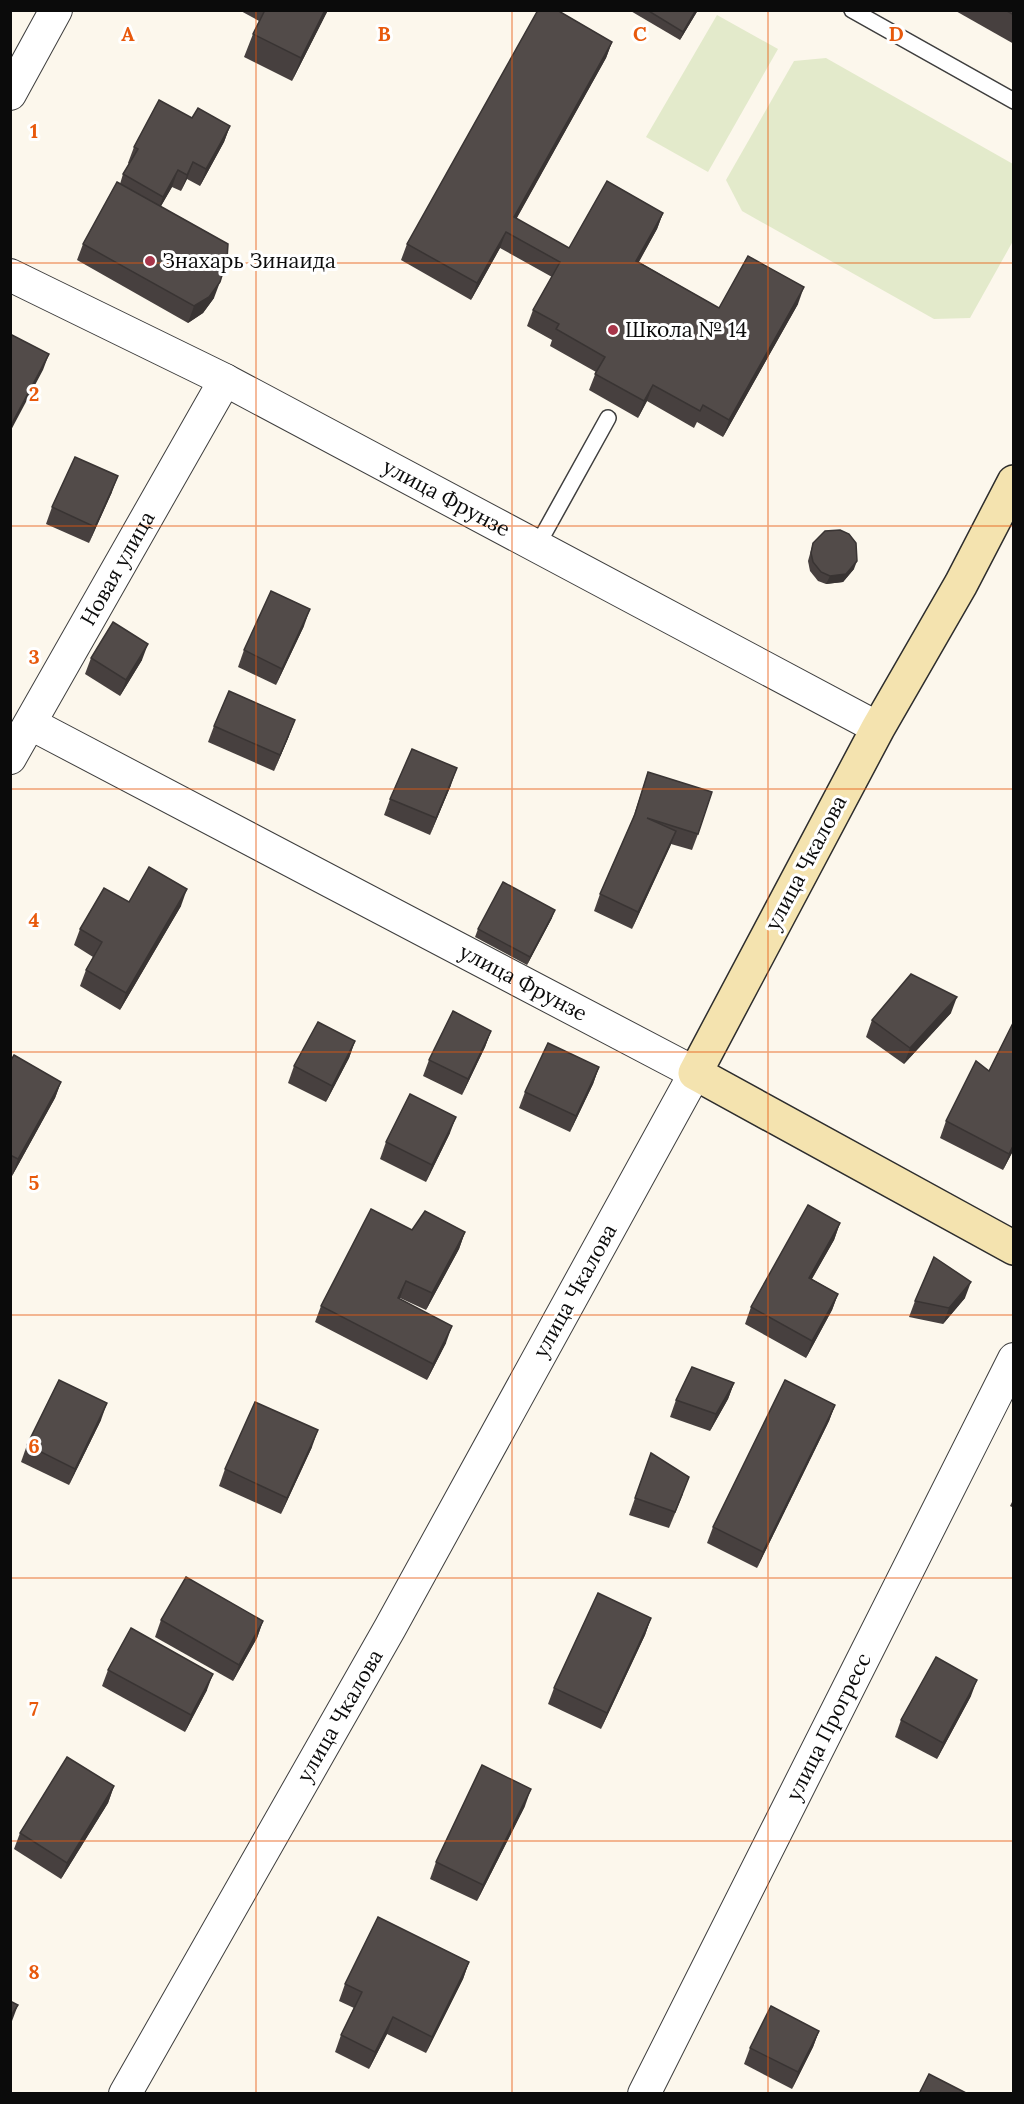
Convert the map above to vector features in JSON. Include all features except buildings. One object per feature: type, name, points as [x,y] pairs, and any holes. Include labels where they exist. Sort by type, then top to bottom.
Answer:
[{"type":"street","points":[[10,94],[56,10]]},
{"type":"street","name":"улица Фрунзе","points":[[10,275],[225,380],[878,728]]},
{"type":"street","name":"Новая улица","points":[[10,758],[225,380]]},
{"type":"street","name":"улица Чкалова","points":[[125,2094],[390,1628],[695,1073],[878,728],[961,584],[1014,482]]},
{"type":"street","name":"улица Фрунзе","points":[[31,724],[695,1073],[1014,1248]]},
{"type":"street","name":"улица Прогресс","points":[[644,2094],[1014,1359]]},
{"type":"lane","points":[[852,10],[1014,101]]},
{"type":"lane","points":[[537,546],[608,418]]},
{"type":"green space","points":[[717,15],[778,49],[708,172],[646,137]]},
{"type":"green space","points":[[826,58],[1013,164],[1013,241],[970,318],[934,319],[742,211],[726,180],[794,61]]},
{"type":"place","name":"Знахарь Зинаида","points":[[150,261]]},
{"type":"place","name":"Школа № 14","points":[[613,330]]}]
